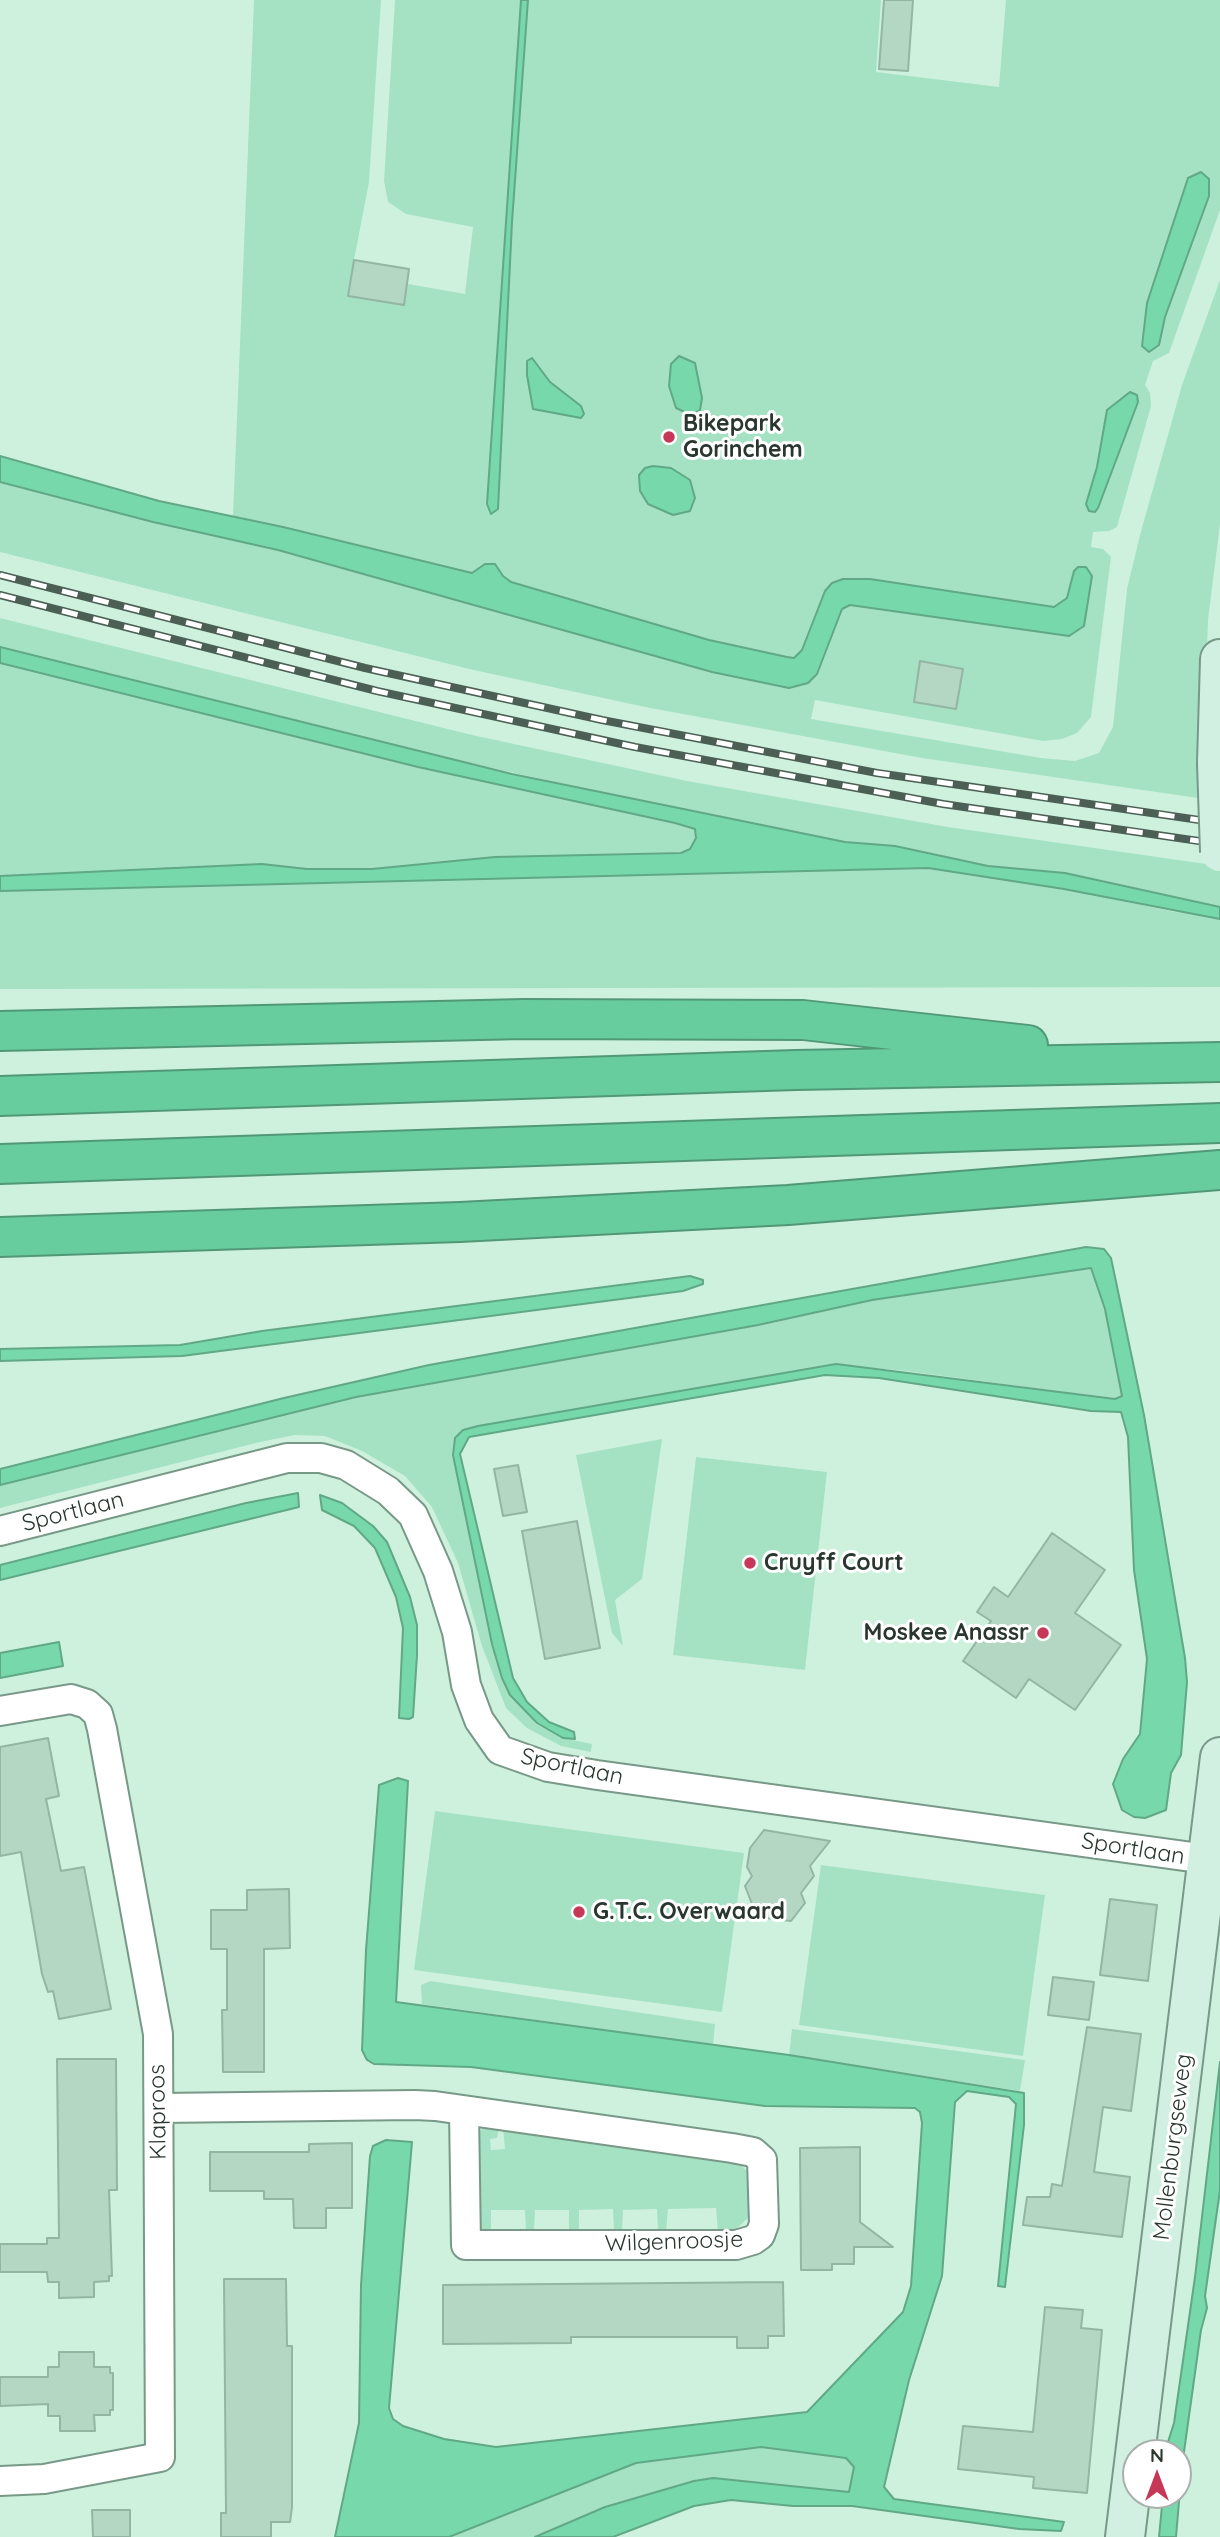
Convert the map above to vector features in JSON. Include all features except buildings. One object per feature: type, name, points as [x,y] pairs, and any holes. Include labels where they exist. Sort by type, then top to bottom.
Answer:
[{"type":"highway","points":[[0,1031],[524,1019],[803,1020],[1203,1063]]},
{"type":"highway","points":[[0,1096],[796,1070],[1203,1063]]},
{"type":"highway","points":[[0,1164],[1220,1123]]},
{"type":"highway","points":[[0,1237],[460,1222],[788,1205],[1220,1170]]},
{"type":"street","points":[[1220,659],[1217,763],[1220,852]]},
{"type":"street","name":"Sportlaan","points":[[0,1531],[287,1458],[321,1458],[346,1465],[388,1490],[413,1515],[438,1571],[457,1632],[470,1697],[483,1728],[500,1750],[548,1767],[597,1775],[1214,1861]]},
{"type":"street","name":"Klaproos","points":[[0,1711],[71,1699],[88,1704],[98,1714],[158,2034],[160,2457],[44,2479],[0,2481]]},
{"type":"street","name":"Mollenburgseweg","points":[[1125,2537],[1214,1861],[1220,1758]]},
{"type":"street","name":"Wilgenroosje","points":[[159,2108],[415,2105],[464,2111],[752,2152],[763,2165],[764,2224],[760,2235],[736,2245],[466,2245],[464,2111]]},
{"type":"shaded area","points":[[254,0],[381,0],[369,182],[354,260],[409,269],[408,284],[465,294],[473,227],[406,214],[388,202],[384,181],[395,0],[521,0],[499,342],[512,221],[528,0],[881,0],[876,72],[999,87],[1006,0],[1220,0],[1220,210],[1169,353],[1153,361],[1145,385],[1150,393],[1151,406],[1117,527],[1109,531],[1093,532],[1091,547],[1103,549],[1111,557],[1091,717],[1077,733],[1062,739],[1043,741],[815,700],[811,719],[1041,758],[1075,761],[1099,753],[1113,727],[1127,589],[1140,535],[1182,385],[1220,280],[1220,524],[1208,620],[1204,732],[1197,733],[1198,798],[922,758],[645,707],[469,669],[0,552],[0,482],[153,522],[278,550],[712,672],[789,688],[834,630],[843,609],[850,605],[1068,636],[1084,626],[1092,576],[1070,588],[1067,598],[1054,607],[856,578],[843,579],[802,650],[793,658],[709,640],[511,582],[499,569],[481,567],[473,573],[233,516]],"holes":[[[1201,172],[1209,179],[1209,196],[1165,317],[1159,345],[1142,346],[1147,303]],[[1130,392],[1138,398],[1097,467],[1107,410]]]},
{"type":"shaded area","points":[[521,0],[528,0],[512,222],[498,509],[491,514],[487,504]]},
{"type":"shaded area","points":[[1201,172],[1209,179],[1209,196],[1165,317],[1159,345],[1149,352],[1142,346],[1147,303],[1188,178]]},
{"type":"shaded area","points":[[679,356],[695,363],[702,398],[700,410],[691,415],[676,408],[669,386],[671,364]]},
{"type":"shaded area","points":[[532,358],[550,382],[581,406],[584,414],[581,418],[533,409],[527,375],[527,361]]},
{"type":"shaded area","points":[[1130,392],[1137,395],[1138,402],[1098,508],[1095,512],[1089,511],[1086,504],[1097,467],[1107,410]]},
{"type":"shaded area","points":[[0,456],[159,501],[283,527],[472,573],[485,564],[495,564],[511,582],[709,640],[794,658],[802,650],[825,591],[832,583],[843,579],[870,579],[1054,607],[1067,598],[1074,571],[1078,567],[1086,567],[1092,576],[1084,626],[1069,636],[850,605],[842,609],[817,674],[808,683],[789,688],[712,672],[278,550],[153,522],[0,482]]},
{"type":"shaded area","points":[[645,468],[671,468],[690,480],[695,498],[690,511],[673,515],[648,504],[640,491],[639,475]]},
{"type":"shaded area","points":[[0,618],[472,735],[687,781],[948,827],[1220,866],[1220,987],[0,989],[0,891],[928,868],[1064,889],[1180,913],[1065,873],[988,866],[895,846],[845,842],[681,810],[362,739],[0,647]]},
{"type":"shaded area","points":[[0,647],[512,774],[845,842],[895,846],[988,866],[1065,873],[1220,907],[1220,919],[1064,889],[928,868],[0,891],[0,876],[262,864],[307,869],[372,869],[495,857],[681,853],[690,849],[696,838],[695,829],[675,823],[418,767],[0,663]]},
{"type":"shaded area","points":[[0,663],[418,767],[675,823],[695,829],[696,838],[690,849],[681,852],[495,857],[372,869],[307,869],[261,864],[0,876]]},
{"type":"shaded area","points":[[1086,1247],[1104,1249],[1111,1258],[1144,1415],[1185,1658],[1187,1682],[1181,1755],[1171,1773],[1166,1810],[1145,1818],[1134,1817],[1122,1810],[1113,1784],[1123,1759],[1140,1734],[1147,1659],[1134,1570],[1128,1437],[1121,1412],[1091,1411],[879,1378],[825,1375],[469,1437],[460,1454],[513,1678],[527,1702],[549,1722],[574,1732],[575,1739],[563,1738],[537,1723],[510,1695],[502,1678],[492,1644],[453,1455],[455,1438],[463,1430],[478,1426],[836,1364],[1115,1399],[1122,1396],[1105,1309],[1091,1268],[872,1300],[758,1325],[356,1397],[0,1485],[0,1469],[429,1365]]},
{"type":"shaded area","points":[[1087,1268],[1094,1271],[1105,1309],[1122,1397],[1115,1399],[906,1371],[836,1365],[743,1380],[455,1438],[492,1644],[502,1678],[510,1695],[536,1724],[563,1738],[592,1744],[591,1752],[561,1746],[527,1728],[506,1708],[482,1646],[458,1563],[432,1507],[405,1476],[362,1451],[325,1436],[295,1435],[0,1508],[0,1485],[356,1397],[759,1325],[873,1300]]},
{"type":"shaded area","points":[[690,1276],[703,1280],[703,1284],[683,1291],[182,1356],[0,1361],[0,1349],[180,1345],[262,1331]]},
{"type":"shaded area","points":[[662,1439],[642,1579],[615,1600],[623,1646],[612,1633],[576,1455]]},
{"type":"shaded area","name":"Cruyff Court","points":[[696,1457],[827,1472],[805,1670],[673,1655]]},
{"type":"shaded area","points":[[298,1493],[299,1507],[0,1580],[0,1565],[246,1503]]},
{"type":"shaded area","points":[[320,1495],[342,1503],[373,1526],[387,1542],[410,1597],[417,1625],[417,1655],[413,1717],[409,1719],[399,1718],[403,1628],[396,1597],[375,1548],[354,1526],[322,1510]]},
{"type":"shaded area","points":[[59,1642],[63,1666],[0,1678],[0,1653]]},
{"type":"shaded area","points":[[398,1778],[408,1781],[396,2002],[789,2055],[1024,2093],[1024,2125],[1005,2287],[998,2286],[1016,2104],[1009,2097],[967,2091],[955,2102],[942,2276],[909,2380],[884,2487],[894,2499],[1064,2522],[1061,2531],[1019,2529],[852,2506],[793,2506],[731,2500],[694,2506],[613,2537],[535,2537],[605,2507],[713,2478],[849,2492],[854,2467],[846,2458],[761,2447],[636,2463],[449,2537],[335,2537],[359,2423],[361,2285],[370,2156],[373,2146],[386,2140],[412,2142],[389,2408],[393,2419],[403,2426],[444,2439],[496,2447],[807,2412],[903,2312],[911,2286],[922,2123],[920,2112],[915,2108],[765,2106],[471,2067],[374,2064],[367,2060],[362,2050],[366,1950],[379,1785]]},
{"type":"shaded area","name":"G.T.C. Overwaard","points":[[435,1811],[744,1853],[722,2012],[414,1970]]},
{"type":"shaded area","points":[[821,1865],[1045,1895],[1023,2056],[799,2025]]},
{"type":"shaded area","points":[[430,1981],[715,2024],[713,2045],[422,2004],[421,1985]]},
{"type":"shaded area","points":[[792,2029],[1025,2060],[1020,2091],[789,2055]]},
{"type":"shaded area","points":[[1220,2062],[1220,2190],[1205,2296],[1207,2308],[1201,2330],[1186,2439],[1169,2439],[1174,2423],[1195,2277]]},
{"type":"shaded area","points":[[484,2127],[499,2128],[497,2138],[490,2139],[491,2150],[505,2149],[503,2128],[739,2163],[750,2174],[750,2216],[734,2231],[718,2232],[716,2208],[668,2209],[666,2232],[658,2231],[657,2209],[623,2210],[622,2232],[614,2231],[613,2209],[579,2210],[579,2231],[569,2231],[569,2210],[535,2210],[534,2231],[526,2232],[525,2210],[491,2210],[491,2231],[481,2231],[477,2134]]},
{"type":"shaded area","points":[[761,2447],[846,2458],[854,2467],[849,2493],[713,2478],[605,2507],[535,2537],[449,2537],[636,2463]]},
{"type":"shaded area","points":[[1162,2509],[1178,2509],[1176,2537],[1159,2537]]},
{"type":"railway","points":[[0,575],[365,668],[602,720],[877,773],[1220,823]]},
{"type":"railway","points":[[0,595],[377,691],[635,747],[943,804],[1220,844]]},
{"type":"place","name":"Bikepark Gorinchem","points":[[669,437]]},
{"type":"place","name":"Cruyff Court","points":[[750,1563]]},
{"type":"place","name":"Moskee Anassr","points":[[1043,1633]]},
{"type":"place","name":"G.T.C. Overwaard","points":[[579,1912]]}]
